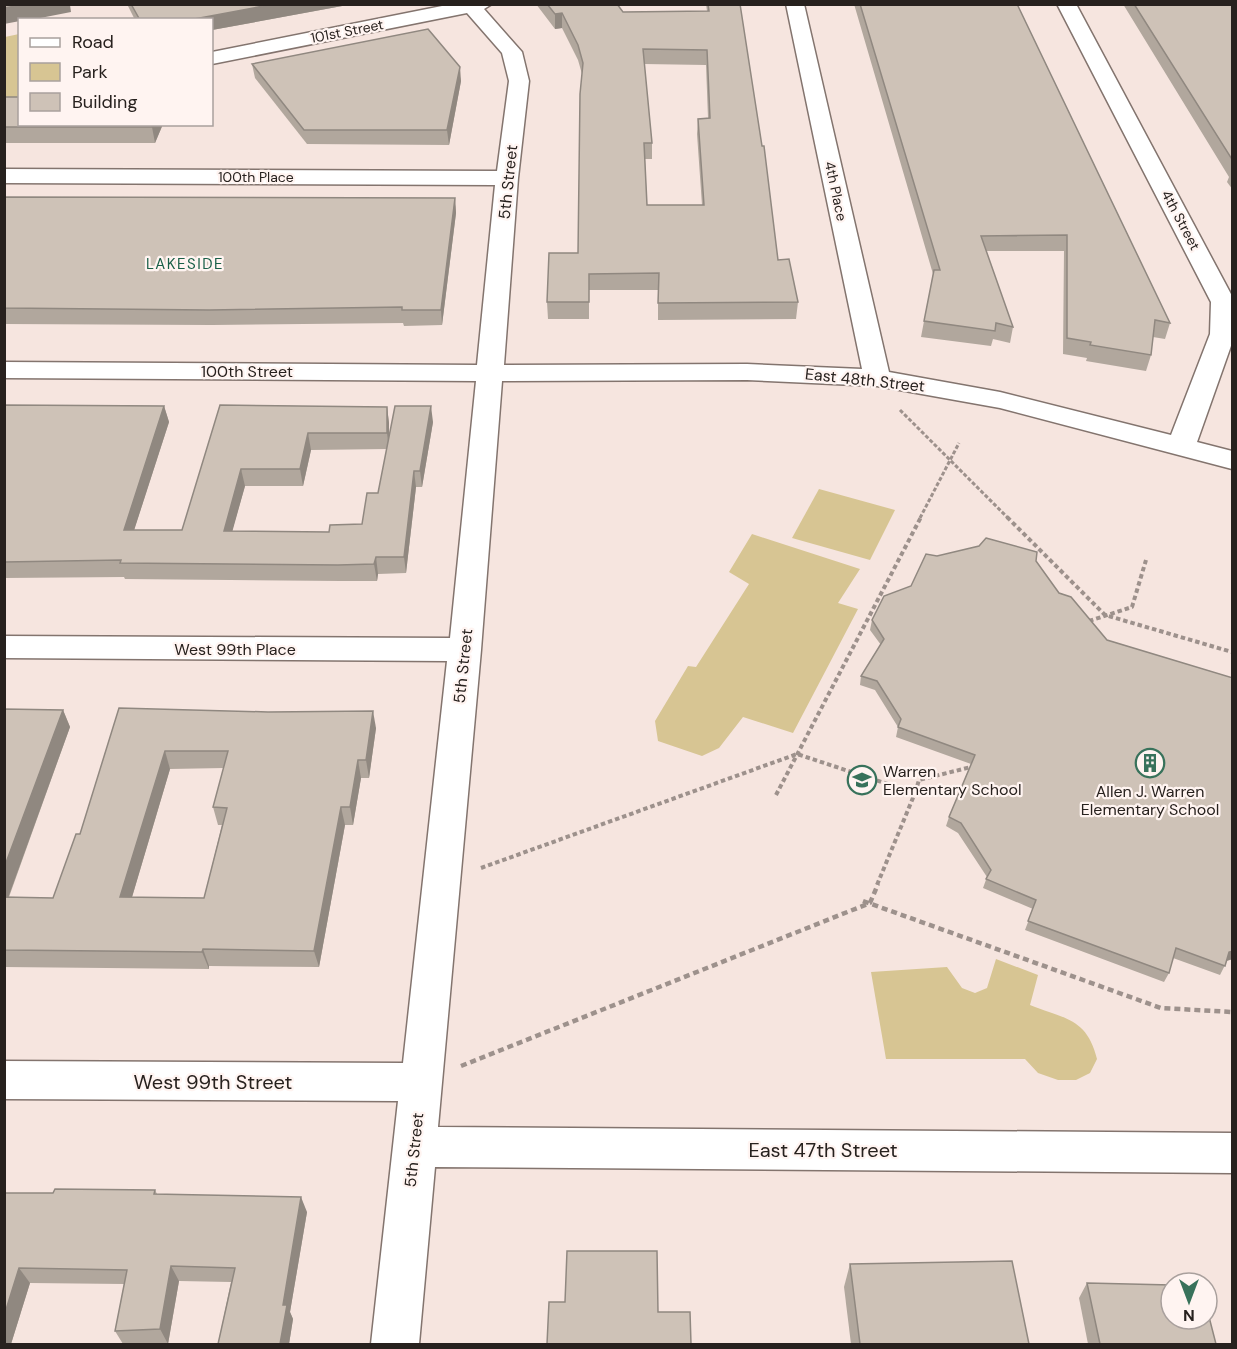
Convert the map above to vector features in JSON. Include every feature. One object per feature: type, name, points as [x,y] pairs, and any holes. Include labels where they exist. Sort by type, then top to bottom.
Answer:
[{"type":"street","name":"4th Place","points":[[795,4],[877,378]]},
{"type":"street","name":"4th Street","points":[[1066,4],[1223,302],[1223,334],[1181,446]]},
{"type":"street","name":"101st Street","points":[[213,58],[474,5]]},
{"type":"street","name":"5th Street","points":[[394,1344],[465,650],[507,178],[519,81],[512,52],[474,5]]},
{"type":"street","name":"100th Place","points":[[4,176],[507,178]]},
{"type":"street","name":"100th Street","points":[[4,370],[490,373]]},
{"type":"street","name":"East 48th Street","points":[[490,373],[802,372],[877,378],[1000,400],[1233,460]]},
{"type":"street","name":"West 99th Place","points":[[4,647],[465,650]]},
{"type":"street","name":"West 99th Street","points":[[4,1080],[421,1082]]},
{"type":"street","name":"East 47th Street","points":[[414,1148],[1233,1153]]},
{"type":"path","points":[[877,378],[900,410],[1105,615],[1233,652]]},
{"type":"path","points":[[776,795],[959,443]]},
{"type":"path","points":[[1082,624],[1132,607],[1146,560]]},
{"type":"path","points":[[441,882],[797,754],[915,793]]},
{"type":"path","points":[[421,1082],[870,903],[920,780],[982,764]]},
{"type":"path","points":[[863,901],[1161,1008],[1233,1012]]},
{"type":"green space","points":[[18,34],[18,100],[5,100],[5,37]]},
{"type":"green space","points":[[819,489],[895,510],[870,560],[792,538]]},
{"type":"green space","points":[[752,534],[860,569],[838,603],[858,609],[793,733],[743,717],[719,748],[702,756],[658,741],[655,721],[688,666],[696,667],[749,584],[729,572]]},
{"type":"green space","points":[[996,959],[1038,975],[1030,1005],[1064,1017],[1081,1028],[1093,1045],[1097,1059],[1090,1073],[1076,1080],[1058,1080],[1038,1073],[1025,1059],[886,1059],[871,972],[947,967],[962,988],[975,993],[987,988]]},
{"type":"building","points":[[4,4],[26,4],[4,8]]},
{"type":"building","points":[[131,4],[274,4],[200,18],[139,18]]},
{"type":"building","points":[[547,4],[617,4],[623,12],[709,11],[708,4],[740,4],[762,146],[764,146],[778,260],[789,259],[798,302],[658,303],[659,273],[589,274],[589,302],[547,302],[549,253],[578,253],[580,94],[583,63],[578,45],[562,13],[555,14]],"holes":[[[643,49],[707,50],[710,118],[698,119],[704,205],[647,205],[644,143],[652,143]]]},
{"type":"building","points":[[860,4],[1017,4],[1170,323],[1155,320],[1151,355],[1090,345],[1091,342],[1067,338],[1067,235],[981,236],[1013,327],[996,323],[995,331],[924,321],[934,270],[940,270]]},
{"type":"building","points":[[1134,4],[1233,4],[1233,161]]},
{"type":"building","points":[[428,29],[460,67],[447,130],[304,130],[252,64]]},
{"type":"building","points":[[4,97],[18,97],[18,126],[152,126],[152,127],[4,127]]},
{"type":"building","points":[[4,197],[455,198],[441,310],[402,310],[402,307],[209,310],[4,308]]},
{"type":"building","points":[[4,405],[164,406],[124,530],[182,530],[220,405],[387,407],[387,433],[308,433],[300,469],[241,469],[224,531],[329,532],[330,525],[362,524],[367,493],[378,493],[395,406],[431,406],[420,471],[414,471],[404,557],[376,557],[374,564],[338,565],[120,563],[121,560],[4,562]]},
{"type":"building","name":"Allen J. Warren Elementary School","points":[[986,538],[1037,552],[1036,561],[1059,593],[1071,597],[1107,640],[1233,678],[1233,951],[1229,952],[1225,966],[1176,948],[1169,973],[1028,921],[1036,900],[986,879],[991,870],[961,823],[949,817],[975,755],[898,727],[901,719],[877,681],[861,676],[884,639],[872,620],[884,596],[911,586],[926,554],[937,556],[979,546]]},
{"type":"building","points":[[119,708],[268,712],[373,711],[366,760],[358,760],[350,807],[341,807],[314,951],[4,950],[4,897],[53,898],[76,834],[80,834]],"holes":[[[165,751],[228,751],[213,807],[227,808],[204,898],[120,897]]]},
{"type":"building","points":[[4,709],[63,710],[4,868]]},
{"type":"building","points":[[55,1189],[155,1190],[154,1194],[301,1197],[283,1305],[287,1305],[280,1344],[218,1344],[235,1268],[171,1266],[160,1329],[115,1331],[127,1270],[19,1268],[4,1316],[4,1193],[53,1193]]},
{"type":"building","points":[[567,1251],[657,1251],[658,1312],[690,1312],[691,1344],[547,1344],[549,1302],[565,1302]]},
{"type":"building","points":[[1012,1261],[1029,1344],[860,1344],[850,1264]]},
{"type":"building","points":[[1087,1283],[1159,1285],[1159,1331],[1213,1331],[1216,1344],[1100,1344]]},
{"type":"place","name":"Allen J. Warren Elementary School","points":[[1150,763]]},
{"type":"place","name":"Warren Elementary School","points":[[862,780]]},
{"type":"district","name":"LAKESIDE","points":[[185,264]]}]
